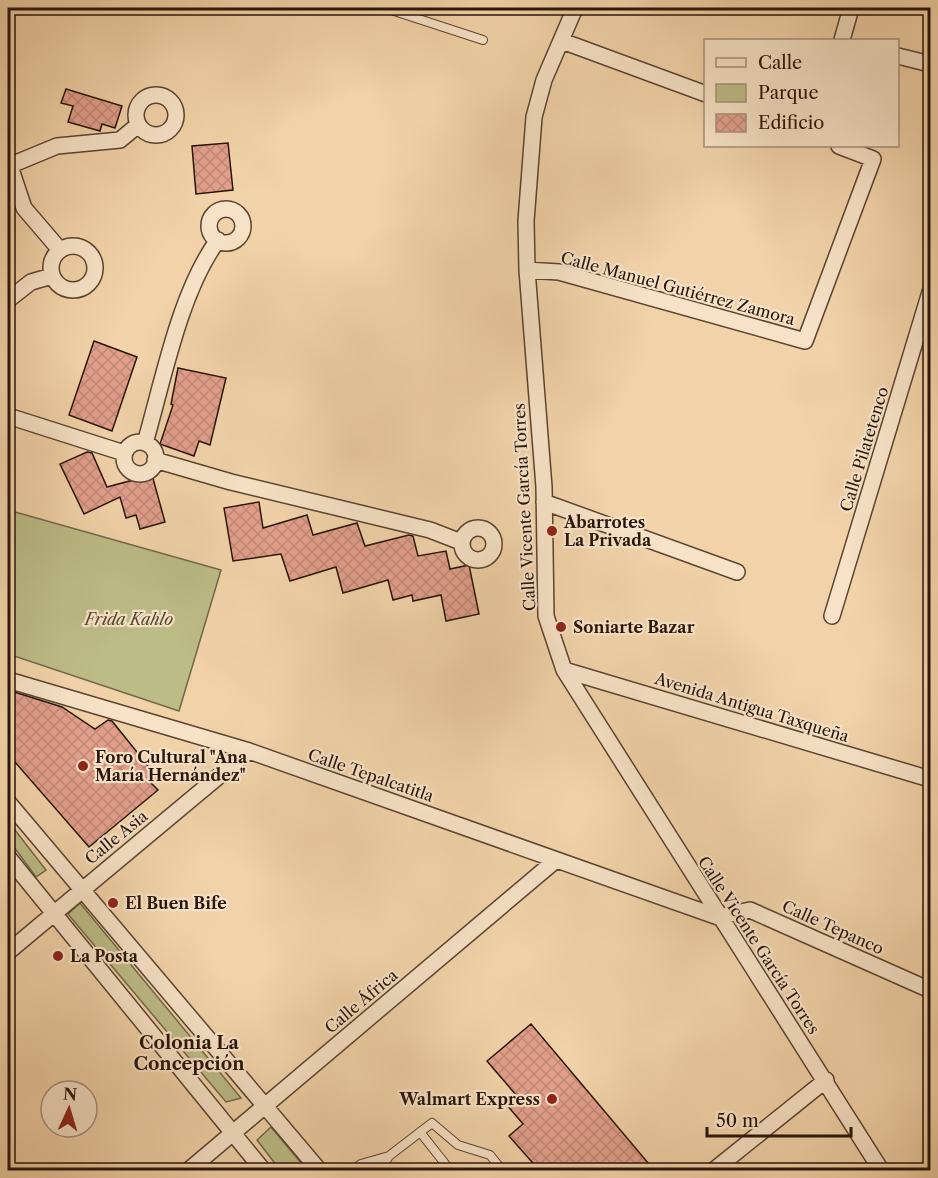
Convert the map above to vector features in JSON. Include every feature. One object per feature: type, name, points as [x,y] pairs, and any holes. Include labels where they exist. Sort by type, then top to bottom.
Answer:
[{"type":"street","name":"Calle Vicente García Torres","points":[[575,8],[544,80],[534,117],[526,220],[527,270],[544,502],[546,616],[564,670],[718,917],[826,1080],[881,1170]]},
{"type":"street","points":[[842,39],[851,8]]},
{"type":"street","points":[[562,41],[704,94]]},
{"type":"street","points":[[899,56],[930,64]]},
{"type":"street","points":[[60,250],[24,208],[9,163],[57,146],[120,140],[138,125]]},
{"type":"street","name":"Calle Manuel Gutiérrez Zamora","points":[[527,270],[559,272],[805,341],[873,159],[842,147]]},
{"type":"street","points":[[145,443],[191,284],[218,240]]},
{"type":"street","points":[[66,247],[81,248],[92,256],[95,271],[88,283],[75,290],[61,286],[52,276],[52,262],[60,250],[66,247]]},
{"type":"street","points":[[8,300],[31,282],[52,276]]},
{"type":"street","name":"Calle Pilatetenco","points":[[832,616],[930,292]]},
{"type":"street","points":[[8,416],[124,453]]},
{"type":"street","points":[[135,442],[145,443],[153,450],[155,460],[146,472],[136,473],[127,468],[124,453],[135,442]]},
{"type":"street","points":[[155,460],[231,482],[430,530],[461,542]]},
{"type":"street","points":[[544,502],[737,572]]},
{"type":"street","name":"Avenida Antigua Taxqueña","points":[[564,670],[930,779]]},
{"type":"street","name":"Calle Tepalcatitla","points":[[8,680],[249,752],[718,917]]},
{"type":"street","name":"Calle Asia","points":[[8,952],[249,752]]},
{"type":"street","points":[[8,802],[266,1104],[319,1170]]},
{"type":"street","points":[[8,857],[52,914],[263,1170]]},
{"type":"street","name":"Calle África","points":[[189,1170],[556,860]]},
{"type":"street","name":"Calle Tepanco","points":[[718,917],[750,910],[930,990]]},
{"type":"street","points":[[714,1170],[826,1080]]},
{"type":"lane","points":[[385,8],[483,40]]},
{"type":"lane","points":[[380,1170],[389,1156],[432,1123],[458,1145],[490,1155],[502,1170]]},
{"type":"lane","points":[[420,1132],[450,1170]]},
{"type":"lane","points":[[353,1170],[361,1164],[389,1156]]},
{"type":"green space","name":"Frida Kahlo","points":[[8,510],[221,570],[179,711],[8,654]]},
{"type":"green space","points":[[8,821],[46,870],[36,877],[8,839]]},
{"type":"green space","points":[[80,903],[241,1098],[226,1102],[68,914]]},
{"type":"green space","points":[[271,1127],[307,1170],[280,1170],[257,1140]]},
{"type":"building","points":[[66,89],[122,106],[115,128],[102,124],[100,131],[68,122],[73,106],[61,103]]},
{"type":"building","points":[[228,143],[233,190],[196,194],[192,146]]},
{"type":"building","points":[[94,341],[137,357],[112,431],[69,415]]},
{"type":"building","points":[[178,368],[226,378],[210,445],[199,441],[194,456],[160,444],[173,405],[171,404]]},
{"type":"building","points":[[87,452],[92,453],[107,487],[152,475],[165,522],[140,529],[136,515],[126,518],[120,497],[84,514],[60,464]]},
{"type":"building","points":[[259,502],[263,528],[307,515],[313,535],[357,523],[365,546],[409,535],[413,536],[418,556],[446,551],[450,569],[469,565],[479,614],[446,621],[441,595],[413,601],[412,595],[393,600],[388,580],[343,593],[336,567],[290,581],[281,554],[233,561],[224,508]]},
{"type":"building","name":"Foro Cultural \"Ana María Hernández\"","points":[[8,690],[62,707],[95,729],[108,720],[112,721],[157,777],[151,783],[158,790],[89,847],[8,754]]},
{"type":"building","name":"Walmart Express","points":[[531,1024],[654,1170],[539,1170],[509,1136],[523,1124],[506,1104],[516,1095],[487,1061]]},
{"type":"place","name":"Abarrotes La Privada","points":[[552,531]]},
{"type":"place","name":"Soniarte Bazar","points":[[561,627]]},
{"type":"place","name":"Foro Cultural \"Ana María Hernández\"","points":[[83,766]]},
{"type":"place","name":"El Buen Bife","points":[[113,903]]},
{"type":"place","name":"La Posta","points":[[58,956]]},
{"type":"place","name":"Walmart Express","points":[[552,1099]]},
{"type":"district","name":"Colonia La Concepción","points":[[189,1053]]}]
